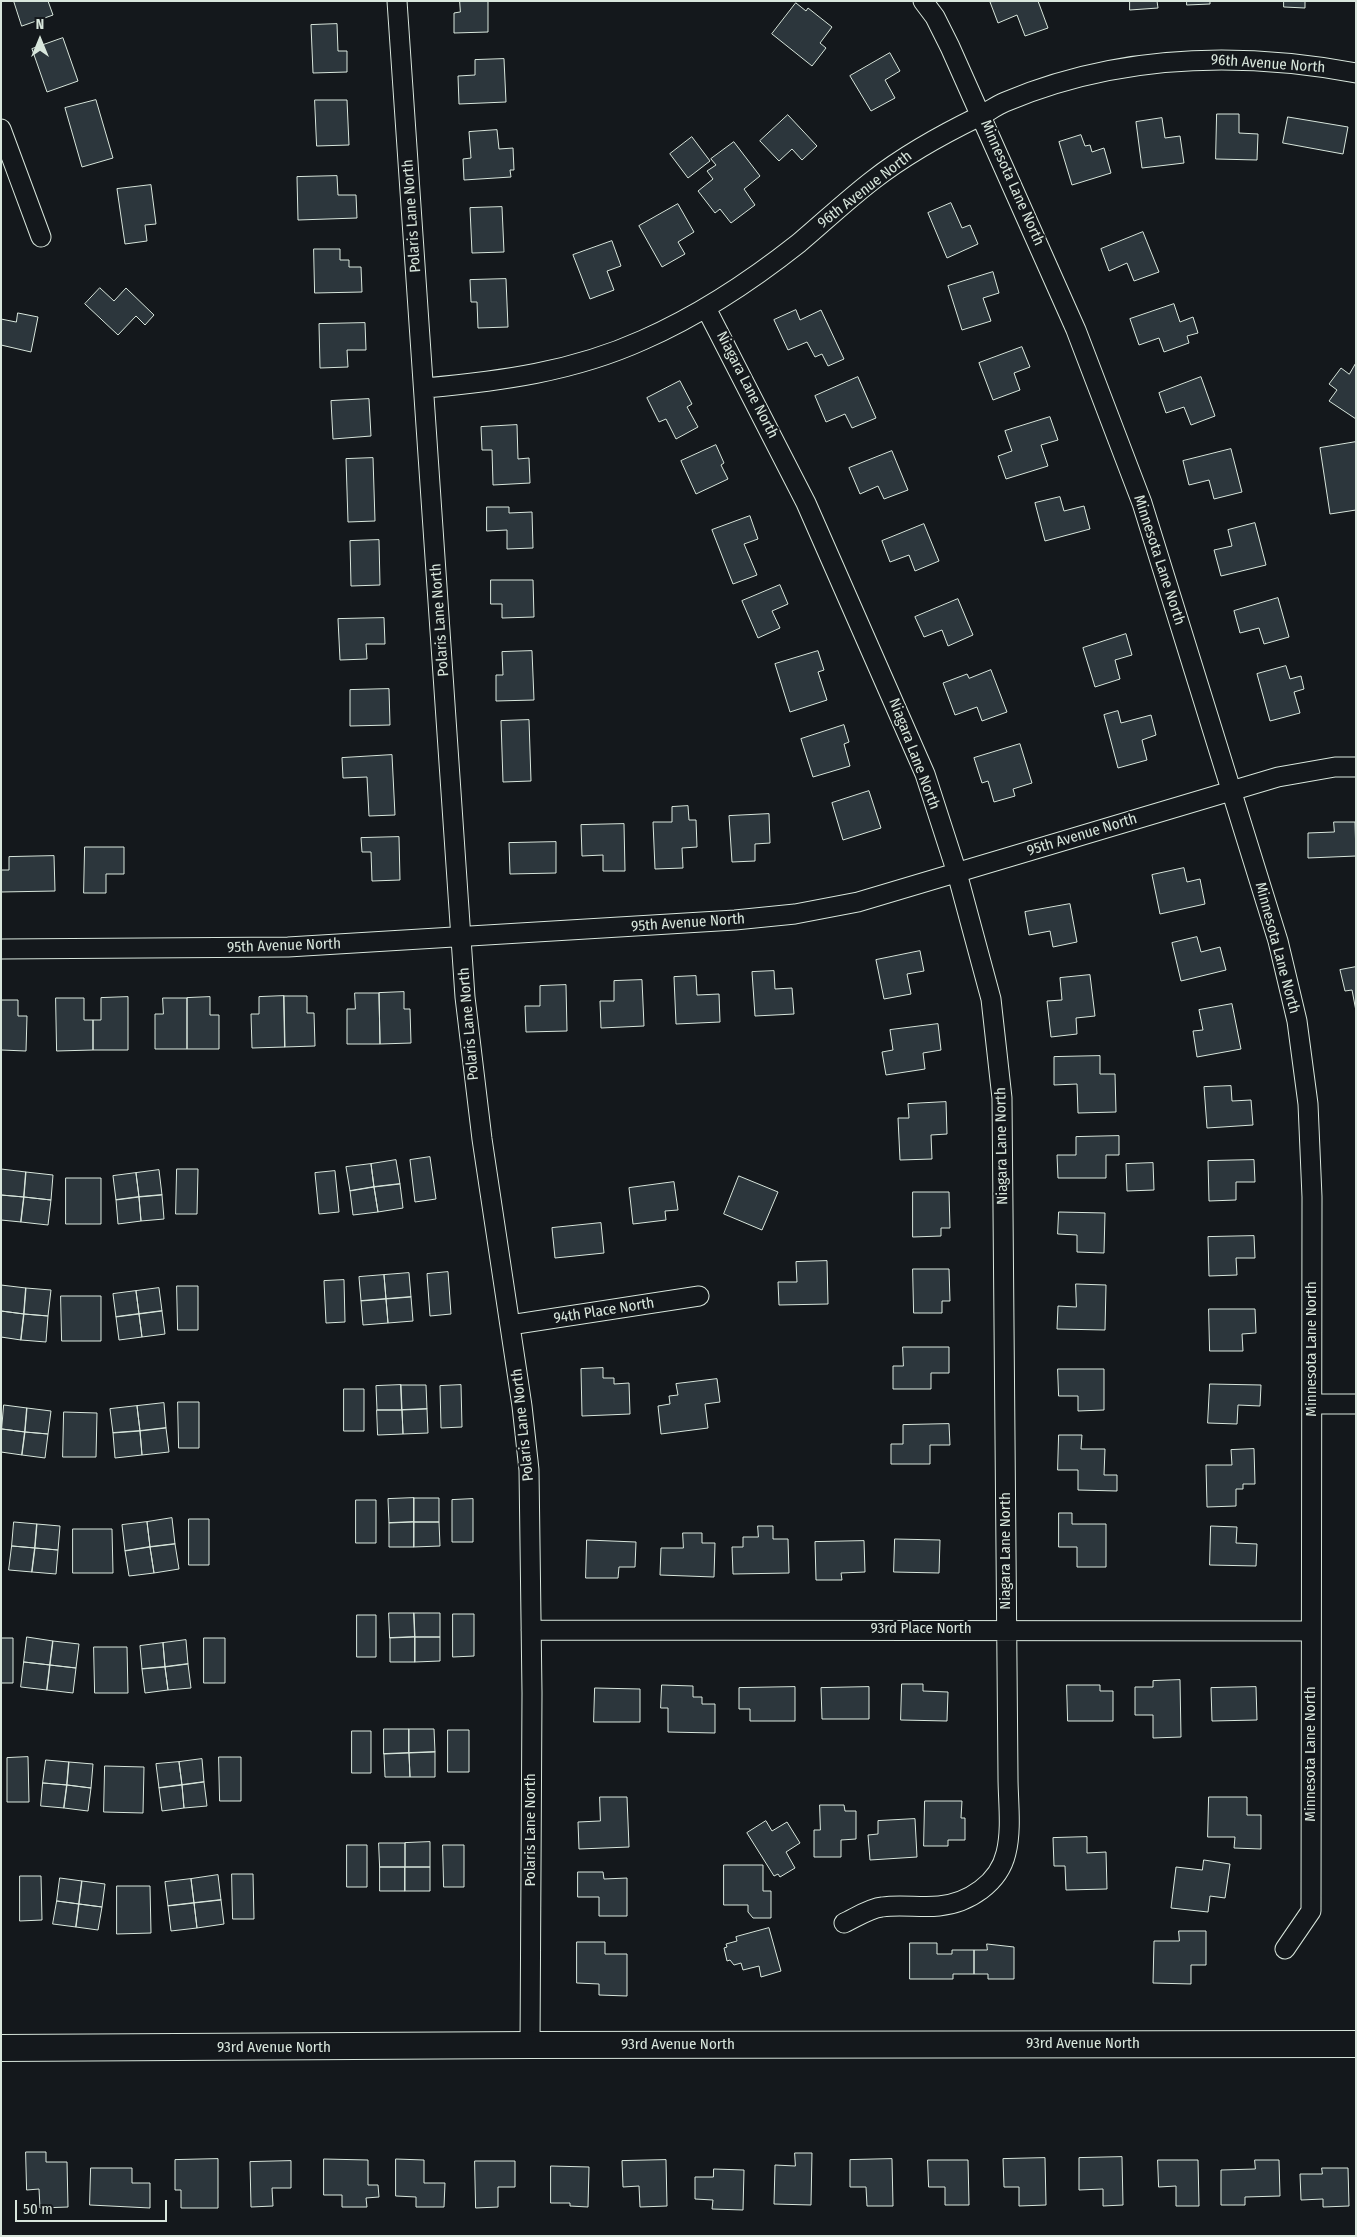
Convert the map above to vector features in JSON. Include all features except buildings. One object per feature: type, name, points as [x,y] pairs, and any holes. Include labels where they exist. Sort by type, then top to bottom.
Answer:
[{"type":"main road","name":"93rd Avenue North","points":[[1,2048],[1356,2044]]},
{"type":"street","name":"Polaris Lane North","points":[[397,1],[425,388],[461,937],[472,1070],[510,1325],[529,1470],[531,1630],[530,2045]]},
{"type":"street","name":"Minnesota Lane North","points":[[923,1],[939,24],[982,115],[1076,330],[1142,503],[1278,941],[1297,1021],[1308,1104],[1312,1197],[1311,1911],[1284,1949]]},
{"type":"street","name":"96th Avenue North","points":[[425,388],[525,377],[580,363],[643,340],[706,308],[753,278],[874,178],[916,150],[1003,103],[1054,85],[1094,74],[1167,61],[1250,59],[1296,63],[1356,73]]},
{"type":"street","points":[[1,129],[40,237]]},
{"type":"street","name":"Niagara Lane North","points":[[706,308],[806,503],[925,774],[957,873],[991,999],[1002,1098],[1008,1833],[1006,1854],[997,1874],[982,1890],[962,1900],[940,1906],[880,1906],[844,1924]]},
{"type":"street","name":"95th Avenue North","points":[[1,949],[288,947],[735,920],[795,914],[858,902],[1232,790],[1305,772],[1335,767],[1356,767]]},
{"type":"street","name":"94th Place North","points":[[510,1325],[698,1296]]},
{"type":"street","points":[[1313,1404],[1356,1404]]},
{"type":"street","name":"93rd Place North","points":[[531,1630],[1311,1630]]}]
